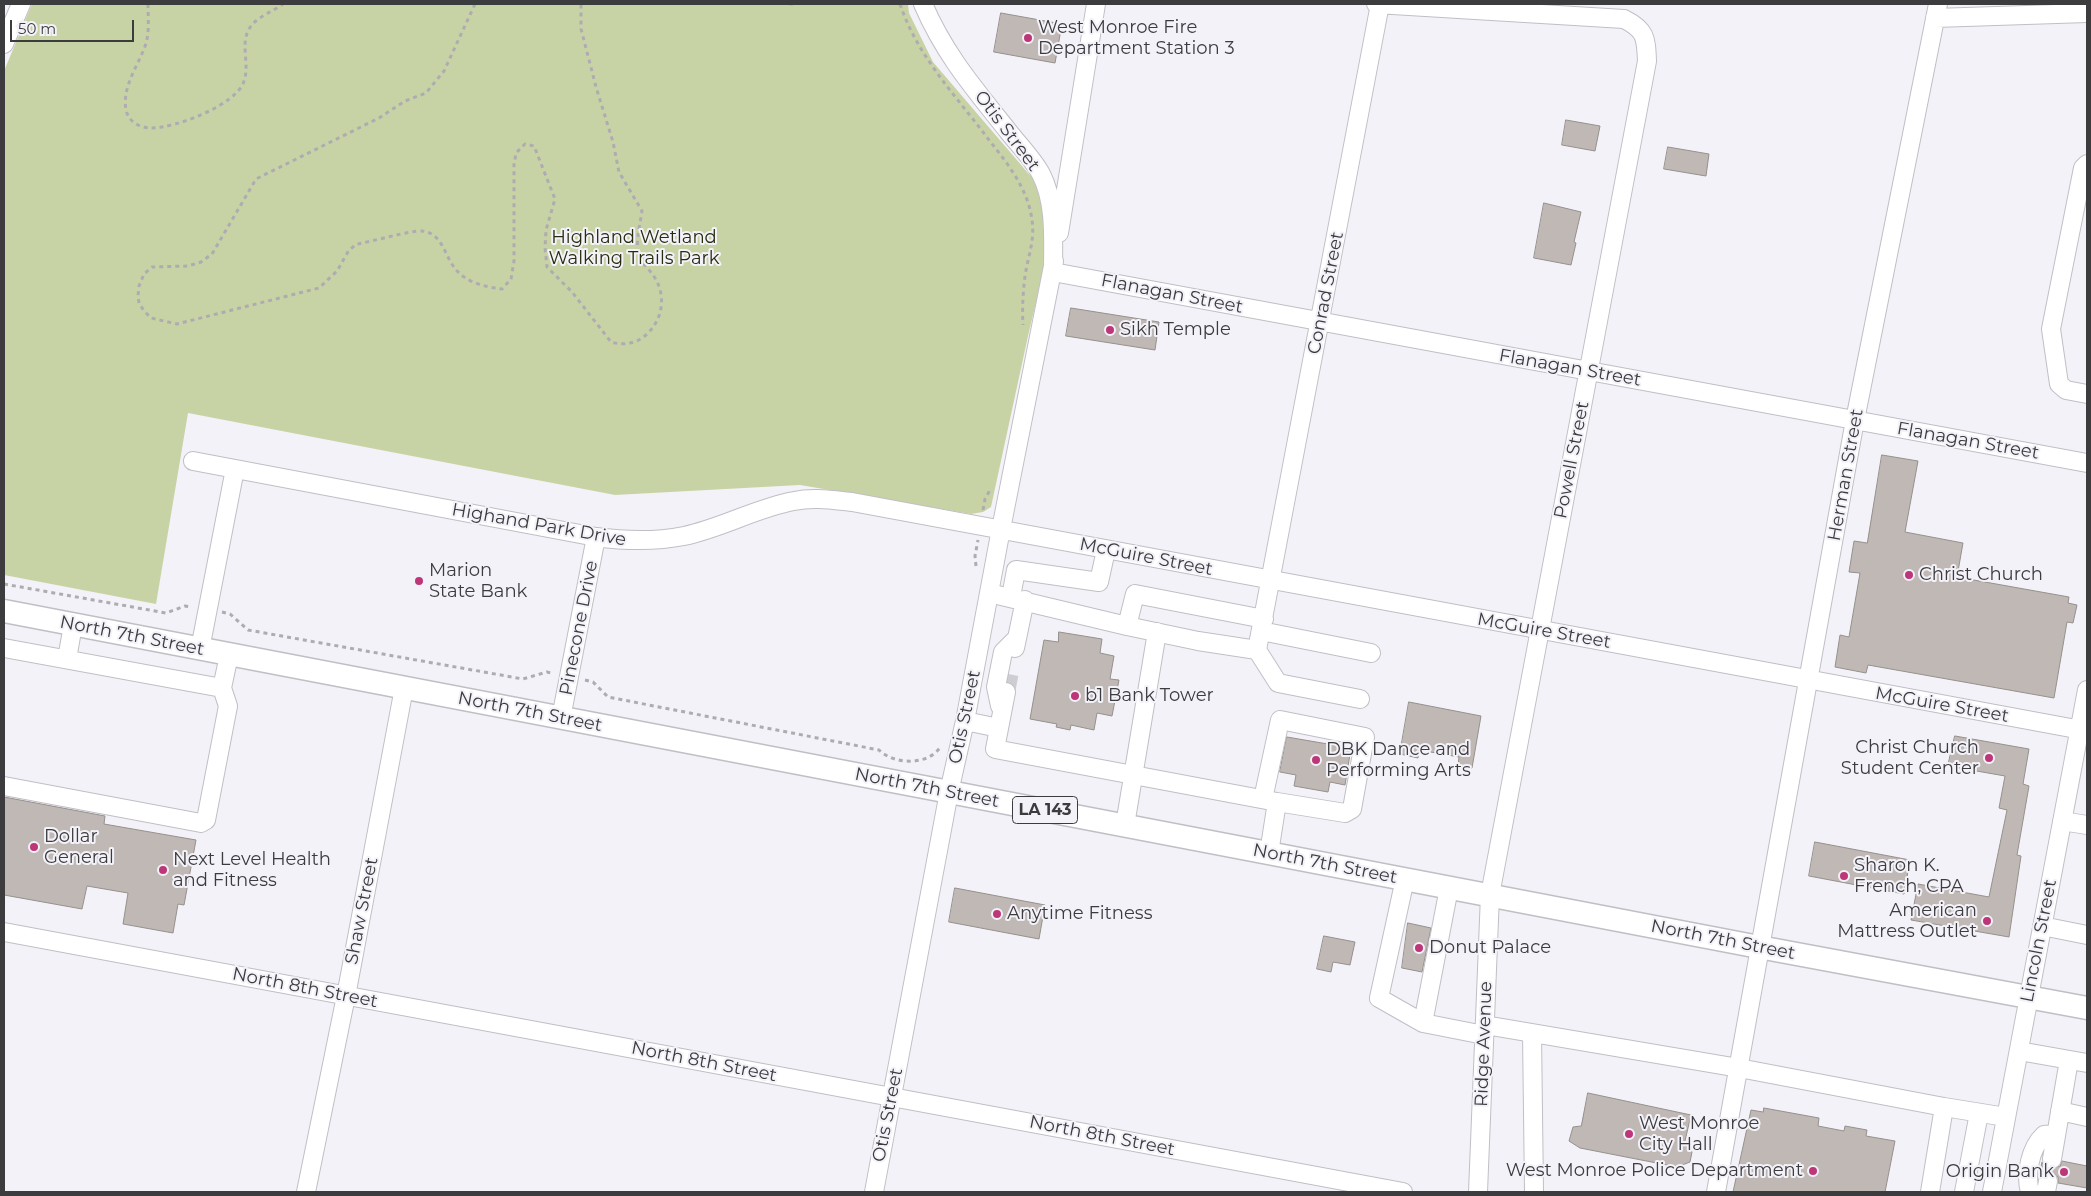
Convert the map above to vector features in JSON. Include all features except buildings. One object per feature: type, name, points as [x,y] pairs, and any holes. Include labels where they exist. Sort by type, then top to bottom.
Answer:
[{"type":"main road","name":"North 7th Street","points":[[4,611],[1449,888],[2087,1008]]},
{"type":"street","points":[[4,44],[21,4]]},
{"type":"street","name":"Otis Street","points":[[923,4],[935,31],[950,57],[1040,173],[1048,197],[1054,228],[1053,272]]},
{"type":"street","name":"Otis Street","points":[[874,1192],[949,792],[965,721],[1001,529],[1053,272],[1096,4]]},
{"type":"street","points":[[1378,4],[1486,7]]},
{"type":"street","name":"Conrad Street","points":[[1257,650],[1272,581],[1321,322],[1378,4]]},
{"type":"street","name":"Powell Street","points":[[1486,7],[1624,19],[1638,27],[1646,40],[1647,61],[1490,895]]},
{"type":"street","points":[[1936,11],[2087,13]]},
{"type":"street","name":"Herman Street","points":[[1716,1192],[1856,420],[1936,11]]},
{"type":"street","points":[[2087,164],[2083,168],[2051,329],[2059,384],[2066,390],[2087,394]]},
{"type":"street","name":"Flanagan Street","points":[[1053,272],[2087,463]]},
{"type":"street","name":"Highand Park Drive","points":[[193,461],[596,537],[636,541],[664,540],[694,533],[774,506],[811,499],[852,502],[1001,529]]},
{"type":"street","points":[[200,649],[234,469]]},
{"type":"street","name":"McGuire Street","points":[[1001,529],[2084,731]]},
{"type":"street","name":"Pinecone Drive","points":[[561,718],[596,537]]},
{"type":"street","points":[[1010,672],[1017,638],[1018,599],[1016,570],[1099,582],[1106,550]]},
{"type":"street","points":[[989,593],[1198,641],[1257,650],[1278,683],[1360,699]]},
{"type":"street","points":[[1128,626],[1135,594],[1371,654]]},
{"type":"street","points":[[67,659],[73,625]]},
{"type":"street","points":[[1125,825],[1157,632]]},
{"type":"street","points":[[1000,720],[996,687],[1003,652],[1017,638]]},
{"type":"street","points":[[4,648],[222,688]]},
{"type":"street","points":[[4,786],[197,823],[206,820],[228,706],[222,688],[229,654]]},
{"type":"street","name":"Shaw Street","points":[[306,1192],[346,996],[404,688]]},
{"type":"street","name":"Lincoln Street","points":[[1992,1192],[2062,821],[2084,731],[2087,690]]},
{"type":"street","points":[[1006,692],[995,750],[1270,800],[1345,813],[1352,809],[1365,737],[1280,720],[1270,800],[1269,853]]},
{"type":"street","points":[[965,721],[1000,720]]},
{"type":"street","points":[[2062,821],[2087,825]]},
{"type":"street","points":[[1405,879],[1379,998],[1423,1023],[1532,1033],[1739,1068],[1944,1108],[2006,1117]]},
{"type":"street","points":[[1423,1023],[1449,888]]},
{"type":"street","name":"Ridge Avenue","points":[[1478,1192],[1490,895]]},
{"type":"street","points":[[2042,926],[2087,934]]},
{"type":"street","name":"North 8th Street","points":[[4,932],[1403,1192]]},
{"type":"street","points":[[1532,1033],[1534,1192]]},
{"type":"street","points":[[2019,1051],[2087,1063]]},
{"type":"street","points":[[2052,1159],[2069,1060]]},
{"type":"street","points":[[1930,1192],[1944,1108]]},
{"type":"street","points":[[2060,1111],[2087,1116]]},
{"type":"street","points":[[1964,1192],[1979,1113]]},
{"type":"street","points":[[2030,1192],[2027,1178],[2034,1148],[2044,1135],[2056,1134]]},
{"type":"path","points":[[148,4],[147,40],[130,79],[125,101],[126,112],[132,122],[138,126],[153,128],[204,114],[225,102],[240,89],[246,74],[245,40],[249,30],[254,22],[283,4]]},
{"type":"path","points":[[475,4],[444,71],[426,92],[405,101],[379,118],[256,179],[212,254],[201,262],[188,266],[152,267],[144,274],[139,286],[138,296],[139,303],[144,311],[151,318],[177,324],[319,288],[337,271],[349,250],[357,244],[422,231],[437,237],[454,268],[466,278],[480,285],[502,290],[511,279],[514,261],[514,165],[516,153],[525,144],[534,146],[555,199],[546,230],[547,267],[572,292],[612,342],[627,344],[644,336],[658,322],[662,305],[661,291],[654,275],[642,263],[639,255],[637,242],[642,211],[619,172],[614,142],[596,87],[581,29],[581,4]]},
{"type":"path","points":[[790,4],[796,4]]},
{"type":"path","points":[[900,4],[921,51],[1008,164],[1022,188],[1032,220],[1032,251],[1025,274],[1022,316],[1023,331]]},
{"type":"path","points":[[982,512],[992,481]]},
{"type":"path","points":[[976,569],[975,556],[978,541]]},
{"type":"path","points":[[4,584],[166,614],[185,606],[191,607]]},
{"type":"path","points":[[222,612],[230,614],[248,630],[523,679],[546,672],[552,674]]},
{"type":"path","points":[[582,680],[593,682],[608,697],[879,750],[886,756],[906,760],[922,760],[931,757],[939,750],[944,741]]},
{"type":"green space","name":"Highland Wetland Walking Trails Park","points":[[32,4],[908,4],[909,13],[933,62],[1034,180],[1043,206],[1046,260],[991,507],[983,512],[971,514],[800,485],[615,495],[188,413],[156,604],[4,575],[4,71]]},
{"type":"tunnel","points":[[1006,692],[1010,672]]},
{"type":"place","name":"West Monroe Fire Department Station 3","points":[[1028,38]]},
{"type":"place","name":"Sikh Temple","points":[[1110,330]]},
{"type":"place","name":"Christ Church","points":[[1909,575]]},
{"type":"place","name":"Marion State Bank","points":[[419,581]]},
{"type":"place","name":"b1 Bank Tower","points":[[1075,696]]},
{"type":"place","name":"Christ Church Student Center","points":[[1989,758]]},
{"type":"place","name":"DBK Dance and Performing Arts","points":[[1316,760]]},
{"type":"place","name":"Dollar General","points":[[34,847]]},
{"type":"place","name":"Next Level Health and Fitness","points":[[163,870]]},
{"type":"place","name":"Sharon K. French, CPA","points":[[1844,876]]},
{"type":"place","name":"Anytime Fitness","points":[[997,914]]},
{"type":"place","name":"American Mattress Outlet","points":[[1987,921]]},
{"type":"place","name":"Donut Palace","points":[[1419,948]]},
{"type":"place","name":"West Monroe City Hall","points":[[1629,1134]]},
{"type":"place","name":"West Monroe Police Department","points":[[1813,1171]]},
{"type":"place","name":"Origin Bank","points":[[2064,1172]]}]
